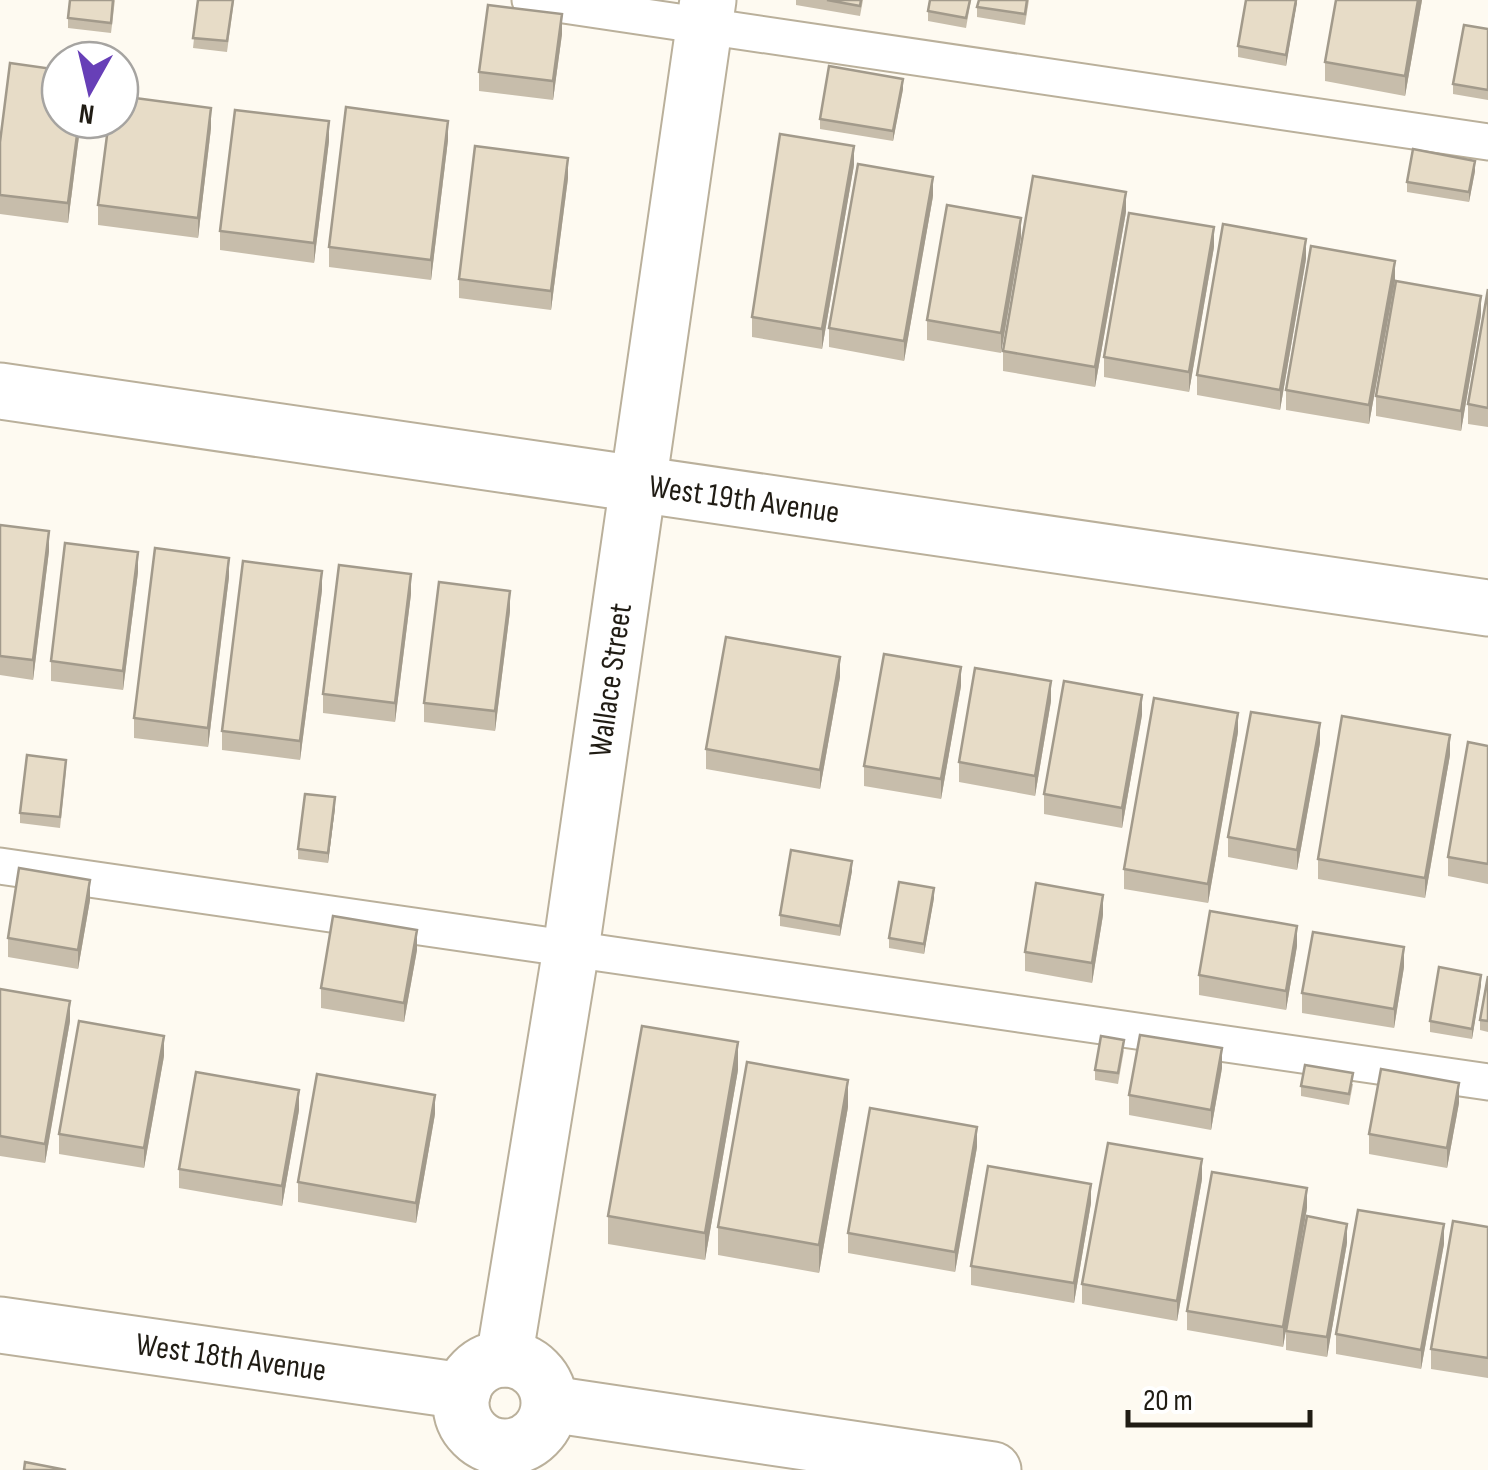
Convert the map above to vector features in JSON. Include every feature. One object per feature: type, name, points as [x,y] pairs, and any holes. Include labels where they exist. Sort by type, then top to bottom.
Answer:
[{"type":"street","name":"Wallace Street","points":[[483,1375],[571,949],[706,13]]},
{"type":"street","name":"West 19th Avenue","points":[[0,391],[1488,608]]},
{"type":"street","name":"West 18th Avenue","points":[[0,1325],[483,1375]]},
{"type":"street","points":[[519,1361],[542,1378],[550,1404],[541,1430],[531,1439],[490,1457],[464,1418],[461,1404],[483,1375],[519,1361]]},
{"type":"street","points":[[550,1404],[993,1470]]},
{"type":"lane","points":[[530,0],[706,13],[1488,142]]},
{"type":"lane","points":[[0,866],[1488,1082]]},
{"type":"building","points":[[70,0],[113,0],[111,23],[68,18]]},
{"type":"building","points":[[198,0],[233,0],[227,41],[193,38]]},
{"type":"building","points":[[827,0],[861,0],[860,6]]},
{"type":"building","points":[[930,0],[970,0],[966,18],[928,11]]},
{"type":"building","points":[[979,0],[1027,0],[1025,14],[977,7]]},
{"type":"building","points":[[1246,0],[1296,0],[1286,55],[1238,46]]},
{"type":"building","points":[[1336,0],[1418,0],[1405,76],[1325,62]]},
{"type":"building","points":[[488,5],[562,14],[553,81],[479,72]]},
{"type":"building","points":[[1464,25],[1488,29],[1488,90],[1453,84]]},
{"type":"building","points":[[10,63],[40,67],[40,140],[76,140],[68,203],[0,195],[0,142]]},
{"type":"building","points":[[829,66],[903,79],[893,131],[820,119]]},
{"type":"building","points":[[140,99],[211,108],[198,218],[98,205],[106,140],[140,140]]},
{"type":"building","points":[[346,107],[448,121],[431,260],[329,247]]},
{"type":"building","points":[[235,110],[329,121],[314,243],[220,231]]},
{"type":"building","points":[[780,134],[854,146],[822,329],[752,317]]},
{"type":"building","points":[[475,146],[568,158],[551,291],[459,279]]},
{"type":"building","points":[[1413,149],[1475,161],[1469,192],[1407,182]]},
{"type":"building","points":[[858,164],[933,177],[904,341],[829,328]]},
{"type":"building","points":[[1033,176],[1126,192],[1095,367],[1003,351]]},
{"type":"building","points":[[947,205],[1021,218],[1001,333],[927,320]]},
{"type":"building","points":[[1129,213],[1214,227],[1189,372],[1104,357]]},
{"type":"building","points":[[1223,224],[1306,239],[1280,390],[1197,375]]},
{"type":"building","points":[[1311,246],[1395,261],[1369,405],[1286,390]]},
{"type":"building","points":[[1396,281],[1481,296],[1461,411],[1376,396]]},
{"type":"building","points":[[1488,289],[1488,408],[1468,404]]},
{"type":"building","points":[[0,525],[49,531],[33,660],[0,656]]},
{"type":"building","points":[[65,543],[138,552],[123,671],[51,661]]},
{"type":"building","points":[[155,548],[229,558],[208,728],[134,718]]},
{"type":"building","points":[[243,561],[322,571],[300,741],[222,731]]},
{"type":"building","points":[[339,565],[411,574],[395,703],[323,694]]},
{"type":"building","points":[[439,582],[510,591],[495,711],[424,703]]},
{"type":"building","points":[[726,637],[840,657],[820,770],[706,749]]},
{"type":"building","points":[[884,654],[961,667],[941,779],[864,766]]},
{"type":"building","points":[[975,668],[1051,681],[1035,776],[959,762]]},
{"type":"building","points":[[1064,681],[1142,695],[1122,808],[1044,794]]},
{"type":"building","points":[[1154,698],[1238,713],[1208,884],[1124,869]]},
{"type":"building","points":[[1251,712],[1320,723],[1297,850],[1228,837]]},
{"type":"building","points":[[1342,716],[1450,735],[1425,878],[1318,859]]},
{"type":"building","points":[[1468,742],[1488,746],[1488,864],[1448,857]]},
{"type":"building","points":[[27,755],[66,760],[60,817],[20,813]]},
{"type":"building","points":[[305,794],[335,797],[328,853],[298,849]]},
{"type":"building","points":[[791,850],[852,861],[840,926],[780,915]]},
{"type":"building","points":[[19,868],[90,880],[78,950],[8,938]]},
{"type":"building","points":[[899,882],[934,888],[924,944],[889,938]]},
{"type":"building","points":[[1036,883],[1103,895],[1092,963],[1025,952]]},
{"type":"building","points":[[1210,911],[1297,926],[1286,991],[1199,975]]},
{"type":"building","points":[[333,916],[417,930],[404,1003],[321,988]]},
{"type":"building","points":[[1313,932],[1404,947],[1394,1009],[1302,993]]},
{"type":"building","points":[[1439,967],[1481,975],[1472,1029],[1430,1021]]},
{"type":"building","points":[[1488,976],[1488,1021],[1480,1020]]},
{"type":"building","points":[[0,989],[70,1001],[45,1144],[0,1136]]},
{"type":"building","points":[[79,1021],[164,1036],[144,1148],[59,1134]]},
{"type":"building","points":[[642,1026],[738,1042],[705,1233],[608,1216]]},
{"type":"building","points":[[1140,1035],[1222,1048],[1211,1110],[1129,1095]]},
{"type":"building","points":[[1101,1036],[1124,1040],[1118,1073],[1095,1070]]},
{"type":"building","points":[[747,1062],[848,1080],[819,1245],[718,1227]]},
{"type":"building","points":[[1305,1065],[1353,1073],[1349,1094],[1301,1086]]},
{"type":"building","points":[[1381,1069],[1459,1083],[1447,1148],[1369,1134]]},
{"type":"building","points":[[196,1072],[299,1090],[282,1186],[179,1169]]},
{"type":"building","points":[[317,1074],[435,1095],[416,1203],[298,1182]]},
{"type":"building","points":[[870,1108],[977,1127],[955,1252],[848,1233]]},
{"type":"building","points":[[1108,1143],[1202,1159],[1177,1301],[1082,1284]]},
{"type":"building","points":[[988,1166],[1091,1184],[1074,1283],[971,1266]]},
{"type":"building","points":[[1212,1172],[1307,1188],[1283,1327],[1187,1311]]},
{"type":"building","points":[[1358,1210],[1444,1224],[1421,1350],[1336,1334]]},
{"type":"building","points":[[1307,1216],[1347,1224],[1327,1337],[1286,1331]]},
{"type":"building","points":[[1453,1221],[1488,1227],[1488,1358],[1431,1349]]},
{"type":"building","points":[[25,1462],[66,1470],[24,1470]]}]
